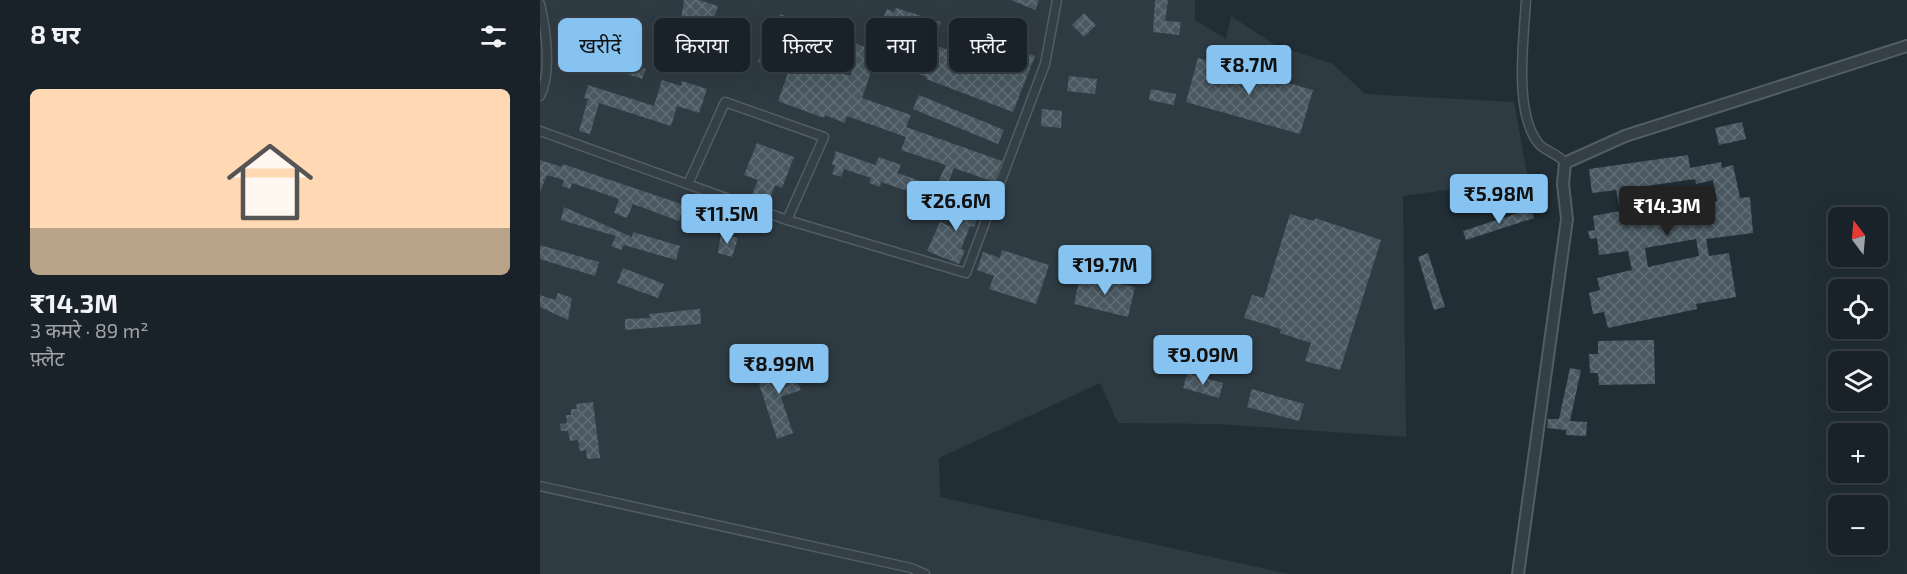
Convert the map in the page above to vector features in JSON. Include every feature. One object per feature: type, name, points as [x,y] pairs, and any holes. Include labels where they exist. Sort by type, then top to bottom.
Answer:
[{"type":"street","points":[[540,131],[787,220],[966,273],[1045,64],[1058,0]]},
{"type":"street","points":[[1518,574],[1568,219],[1563,184],[1565,163],[1559,155],[1539,144],[1527,119],[1522,87],[1526,0]]},
{"type":"street","points":[[540,4],[546,29],[545,86],[540,96]]},
{"type":"street","points":[[1565,163],[1625,136],[1907,46]]},
{"type":"street","points":[[688,184],[725,102],[824,137],[787,220]]},
{"type":"street","points":[[540,486],[911,568],[925,574]]},
{"type":"shaded area","points":[[540,0],[1195,0],[1195,20],[1226,39],[1231,16],[1275,45],[1333,64],[1365,94],[1514,102],[1528,179],[1403,196],[1406,437],[1216,424],[1118,423],[1100,383],[939,458],[940,497],[1289,574],[540,574]]},
{"type":"building","points":[[684,0],[699,0],[718,6],[714,18],[681,18]]},
{"type":"building","points":[[1011,0],[1039,0],[1035,10]]},
{"type":"building","points":[[1155,0],[1168,0],[1165,21],[1181,22],[1179,35],[1153,32]]},
{"type":"building","points":[[896,8],[928,18],[883,18],[887,9],[894,12]]},
{"type":"building","points":[[1084,13],[1096,25],[1084,37],[1072,25]]},
{"type":"building","points":[[780,14],[790,18],[778,18]]},
{"type":"building","points":[[854,43],[866,47],[866,72],[871,72],[862,98],[911,115],[906,127],[1002,161],[994,182],[954,168],[939,207],[924,201],[925,197],[881,182],[880,187],[869,183],[871,178],[844,169],[841,177],[832,174],[836,151],[875,165],[879,157],[901,165],[897,173],[936,186],[946,165],[901,150],[906,137],[847,116],[845,123],[825,115],[824,118],[778,101],[788,73],[785,72],[839,72],[850,76],[854,72],[856,61],[854,60]]},
{"type":"building","points":[[937,46],[949,50],[949,72],[1027,72],[1027,53],[1035,56],[1013,112],[926,79],[927,77],[914,72],[937,72]]},
{"type":"building","points":[[762,52],[762,63],[758,62]]},
{"type":"building","points":[[1198,58],[1313,90],[1300,134],[1186,102]]},
{"type":"building","points":[[642,68],[646,69],[642,79],[621,72],[642,72]]},
{"type":"building","points":[[1069,76],[1097,79],[1095,94],[1067,91]]},
{"type":"building","points":[[662,80],[681,86],[682,81],[707,89],[699,113],[677,106],[671,126],[599,103],[590,134],[579,131],[588,99],[584,98],[588,85],[654,106]]},
{"type":"building","points":[[1151,89],[1176,94],[1174,105],[1149,100]]},
{"type":"building","points":[[919,95],[1004,130],[998,144],[913,109]]},
{"type":"building","points":[[1042,109],[1062,111],[1061,128],[1041,126]]},
{"type":"building","points":[[1742,122],[1746,139],[1719,145],[1715,128]]},
{"type":"building","points":[[757,143],[794,157],[782,188],[775,185],[767,206],[750,200],[758,180],[744,175]]},
{"type":"building","points":[[1688,155],[1690,168],[1721,162],[1722,168],[1733,165],[1740,198],[1750,197],[1753,233],[1706,239],[1709,256],[1729,253],[1736,297],[1696,304],[1697,309],[1608,328],[1604,312],[1593,314],[1589,293],[1600,290],[1597,278],[1632,270],[1628,251],[1599,255],[1597,238],[1590,239],[1588,231],[1595,230],[1593,216],[1620,211],[1616,190],[1592,193],[1589,169]],"holes":[[[1695,179],[1696,184],[1713,180],[1717,201],[1708,202],[1710,217],[1692,220],[1689,199],[1637,208],[1633,188]],[[1696,239],[1699,256],[1648,267],[1645,248]]]},
{"type":"building","points":[[540,160],[562,167],[563,164],[684,205],[679,221],[633,204],[627,218],[614,213],[619,199],[572,183],[570,189],[562,186],[564,180],[547,175],[540,192]]},
{"type":"building","points":[[965,196],[983,202],[974,227],[970,226],[961,249],[965,251],[959,264],[927,251],[940,222],[954,228]]},
{"type":"building","points":[[695,201],[737,214],[735,221],[691,211]]},
{"type":"building","points":[[564,207],[632,237],[633,232],[680,246],[676,260],[624,245],[621,250],[611,246],[616,236],[561,220]]},
{"type":"building","points":[[1531,209],[1534,218],[1466,240],[1463,231]]},
{"type":"building","points":[[1290,214],[1314,221],[1315,218],[1381,240],[1340,370],[1305,361],[1311,343],[1280,333],[1281,329],[1244,318],[1252,295],[1264,298]]},
{"type":"building","points":[[721,233],[738,238],[732,257],[718,253]]},
{"type":"building","points":[[540,245],[599,262],[595,276],[540,259]]},
{"type":"building","points":[[1002,250],[1049,265],[1036,304],[989,289],[994,276],[977,270],[983,252],[1000,258]]},
{"type":"building","points":[[1428,253],[1445,307],[1434,310],[1418,257]]},
{"type":"building","points":[[623,268],[664,284],[658,298],[617,283]]},
{"type":"building","points":[[1080,276],[1135,287],[1128,317],[1074,304]]},
{"type":"building","points":[[558,293],[572,298],[568,320],[540,307],[540,295],[555,300]]},
{"type":"building","points":[[700,309],[701,324],[625,330],[625,319],[650,318],[649,314]]},
{"type":"building","points":[[1654,340],[1655,384],[1599,385],[1598,373],[1590,373],[1589,354],[1598,354],[1598,341]]},
{"type":"building","points":[[792,364],[803,382],[798,383],[801,390],[781,397],[793,433],[777,439],[755,372],[767,367],[769,372]]},
{"type":"building","points":[[1570,368],[1581,370],[1570,421],[1587,422],[1586,436],[1566,435],[1566,430],[1547,428],[1548,419],[1559,419]]},
{"type":"building","points":[[1187,373],[1223,383],[1219,398],[1183,388]]},
{"type":"building","points":[[1252,389],[1304,404],[1299,421],[1247,407]]},
{"type":"building","points":[[593,402],[600,458],[587,459],[586,450],[580,451],[578,440],[570,441],[568,431],[561,431],[560,424],[567,423],[566,415],[571,415],[571,409],[577,409],[576,404]]}]
